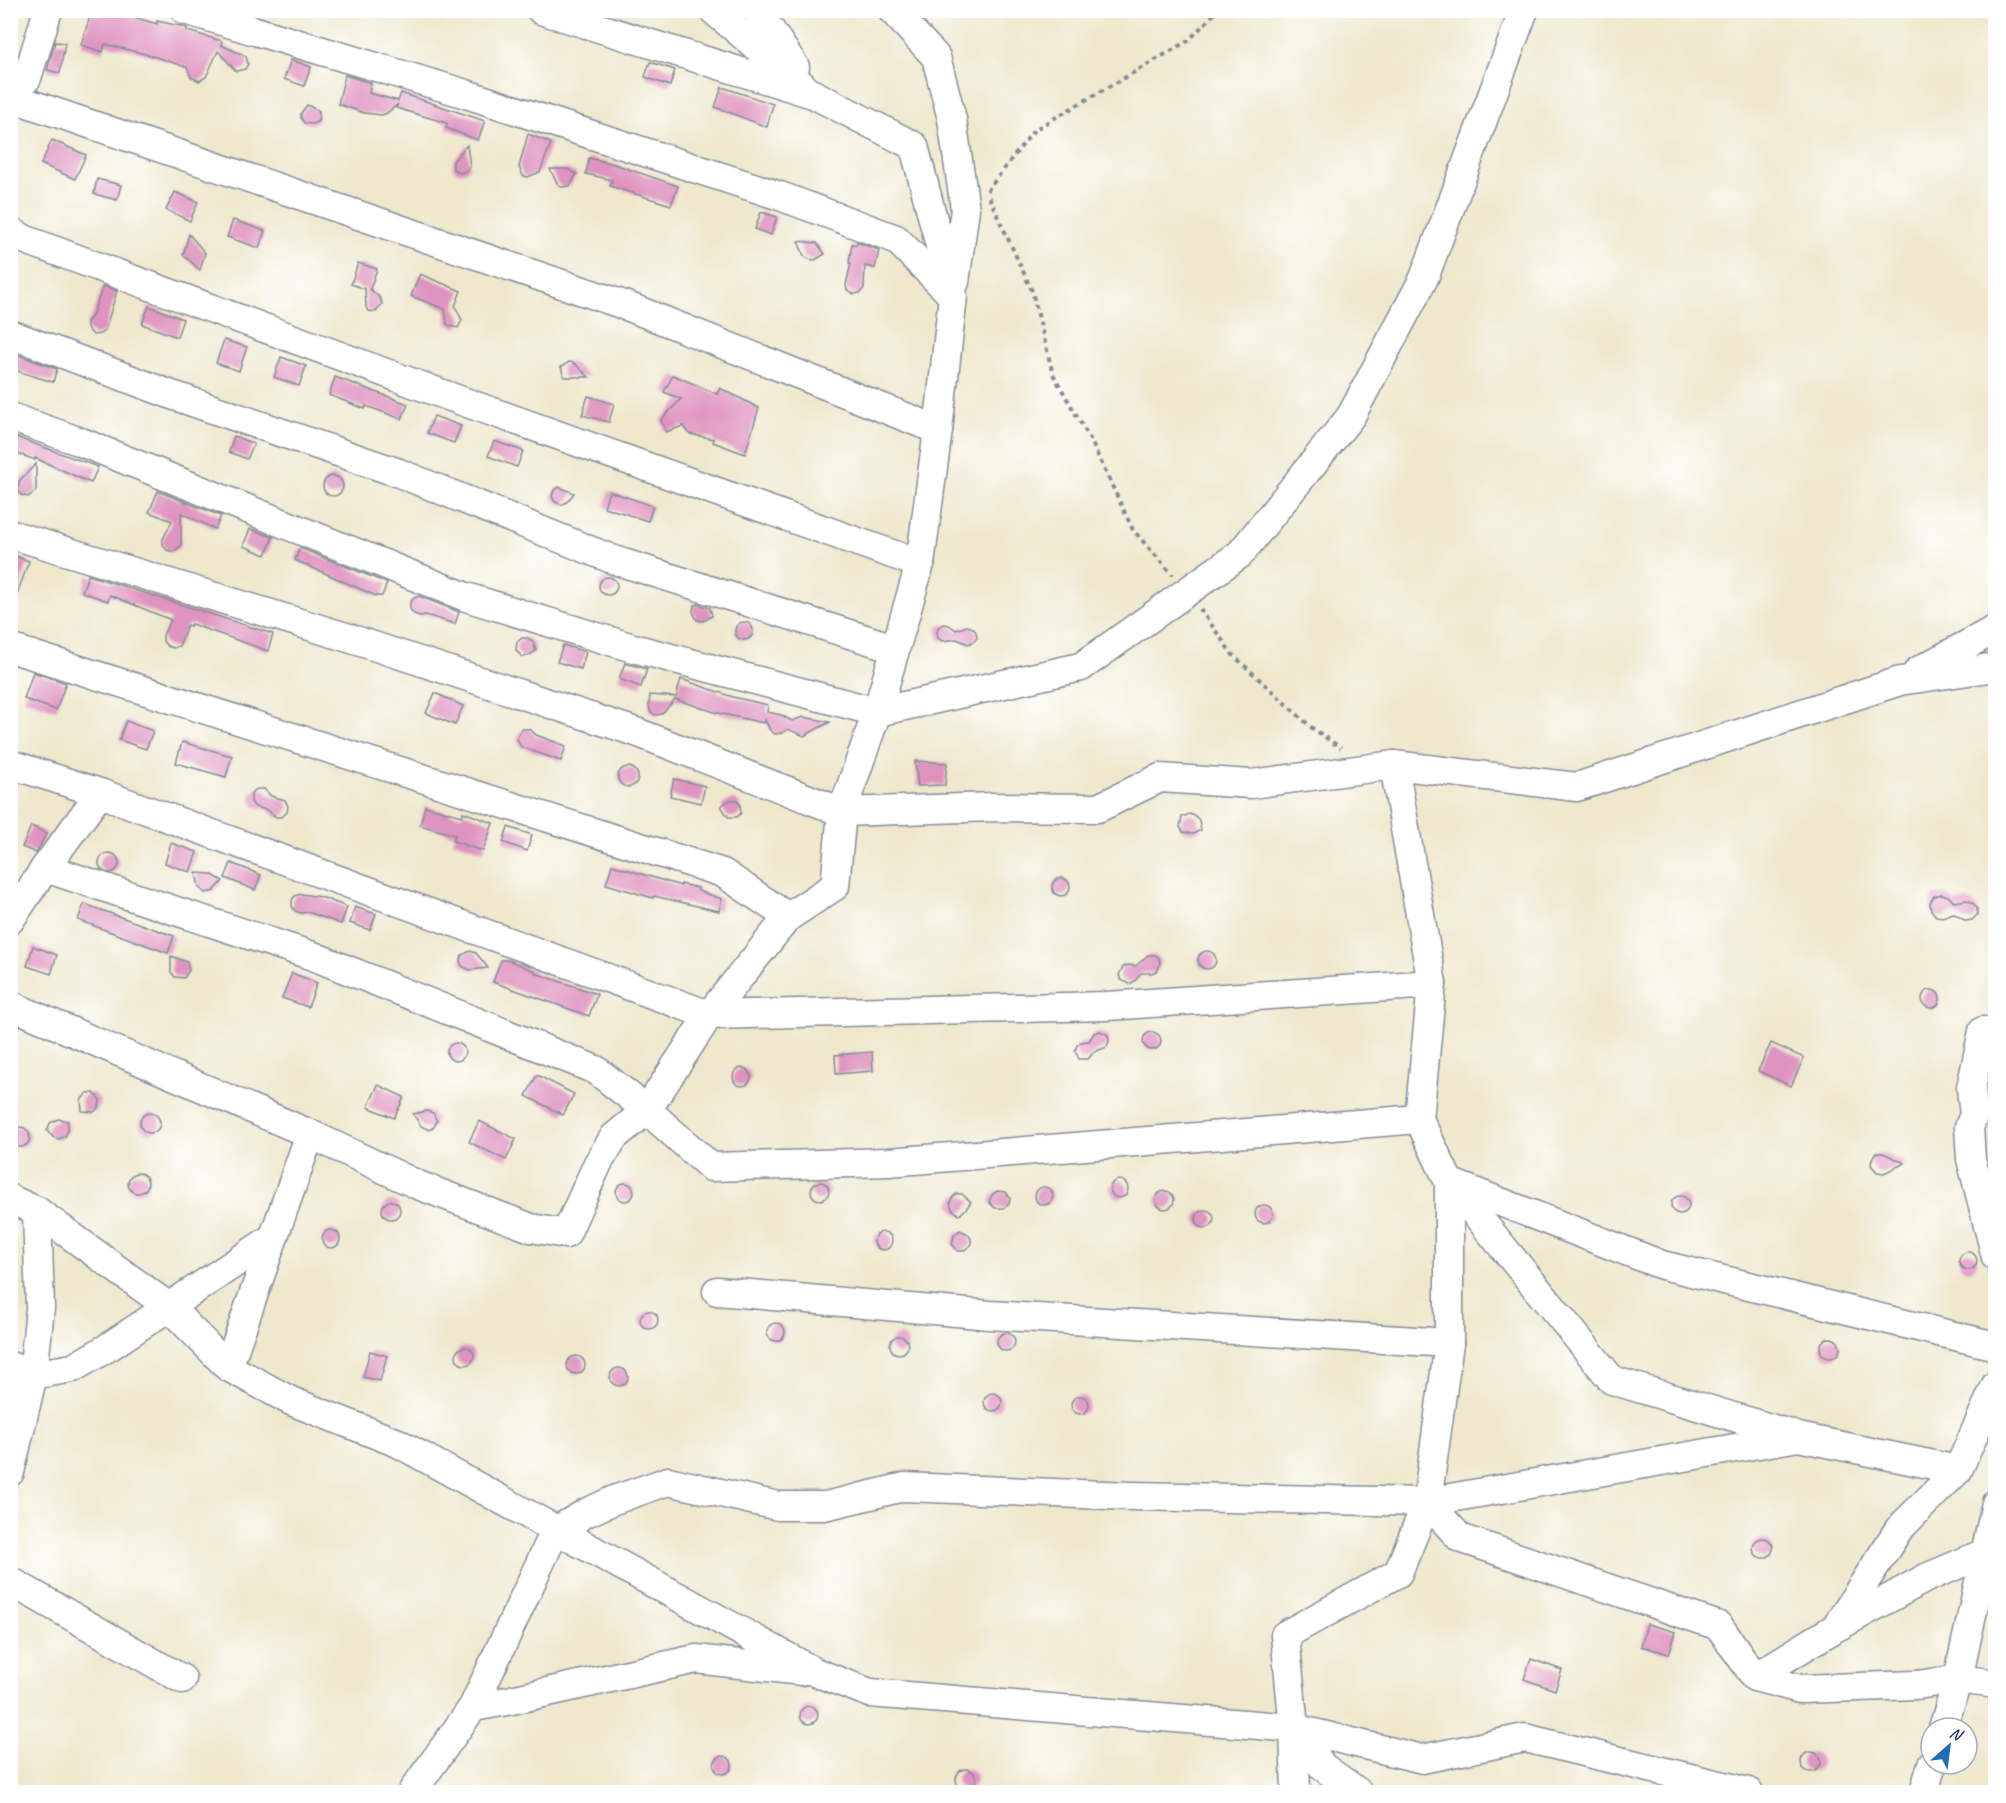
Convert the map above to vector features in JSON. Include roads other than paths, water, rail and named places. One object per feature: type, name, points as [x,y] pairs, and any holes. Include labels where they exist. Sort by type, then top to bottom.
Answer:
[{"type":"street","points":[[48,10],[27,78],[10,97],[627,306],[938,430]]},
{"type":"street","points":[[185,10],[463,93],[780,196],[896,239],[952,296]]},
{"type":"street","points":[[541,10],[813,94],[914,146],[952,296]]},
{"type":"street","points":[[713,10],[813,94]]},
{"type":"street","points":[[757,10],[813,94]]},
{"type":"street","points":[[10,1005],[310,1134],[418,1185],[531,1228],[566,1234],[598,1163],[614,1137],[647,1110],[709,1015],[788,917],[835,886],[842,812],[877,712],[920,564],[938,430],[952,296],[965,209],[952,119],[936,57],[892,10]]},
{"type":"street","points":[[10,417],[81,442],[465,597],[633,648],[877,712],[1081,667],[1240,554],[1351,416],[1424,278],[1524,10]]},
{"type":"street","points":[[10,231],[26,240],[437,392],[920,564]]},
{"type":"street","points":[[10,334],[172,395],[399,473],[614,560],[894,648]]},
{"type":"street","points":[[10,534],[349,638],[625,728],[842,812],[994,807],[1098,808],[1160,778],[1251,784],[1381,766],[1577,788],[1900,681],[1995,667]]},
{"type":"street","points":[[1900,681],[1995,629]]},
{"type":"street","points":[[10,648],[723,873],[788,917]]},
{"type":"street","points":[[10,764],[100,792],[709,1015],[1107,1006],[1432,984]]},
{"type":"street","points":[[1381,766],[1432,984],[1419,1119],[1449,1182],[1611,1380],[1798,1437],[1958,1470]]},
{"type":"street","points":[[10,920],[100,792]]},
{"type":"street","points":[[45,868],[313,956],[596,1070],[647,1110],[711,1167],[889,1162],[1419,1119]]},
{"type":"street","points":[[1983,1031],[1971,1088],[1974,1115],[1969,1127],[1971,1160],[1995,1257]]},
{"type":"street","points":[[228,1367],[310,1134]]},
{"type":"street","points":[[1296,1792],[1294,1728],[1285,1635],[1398,1573],[1427,1502],[1449,1342],[1449,1182]]},
{"type":"street","points":[[1449,1182],[1662,1265],[1995,1346]]},
{"type":"street","points":[[10,1199],[37,1211],[169,1307],[228,1367],[291,1401],[398,1443],[815,1672],[870,1693],[1294,1728],[1422,1759],[1525,1738],[1749,1792]]},
{"type":"street","points":[[11,1471],[22,1370],[40,1308],[37,1211]]},
{"type":"street","points":[[22,1370],[74,1368],[274,1237]]},
{"type":"street","points":[[717,1291],[990,1315],[1449,1342]]},
{"type":"street","points":[[1835,1628],[1899,1529],[1958,1470],[1995,1385]]},
{"type":"street","points":[[412,1792],[473,1707],[555,1531],[614,1500],[668,1481],[778,1506],[825,1506],[904,1487],[1132,1496],[1427,1502],[1798,1437]]},
{"type":"street","points":[[1427,1502],[1460,1538],[1719,1626],[1755,1677],[1800,1689],[1917,1684],[1958,1679],[1995,1684]]},
{"type":"street","points":[[1947,1716],[1958,1679],[1995,1503]]},
{"type":"street","points":[[1755,1677],[1835,1628],[1926,1578],[1985,1553]]},
{"type":"street","points":[[10,1581],[182,1679]]},
{"type":"street","points":[[473,1707],[696,1659],[815,1672]]},
{"type":"street","points":[[1294,1728],[1323,1767],[1358,1792]]},
{"type":"street","points":[[1924,1792],[1929,1776]]}]
